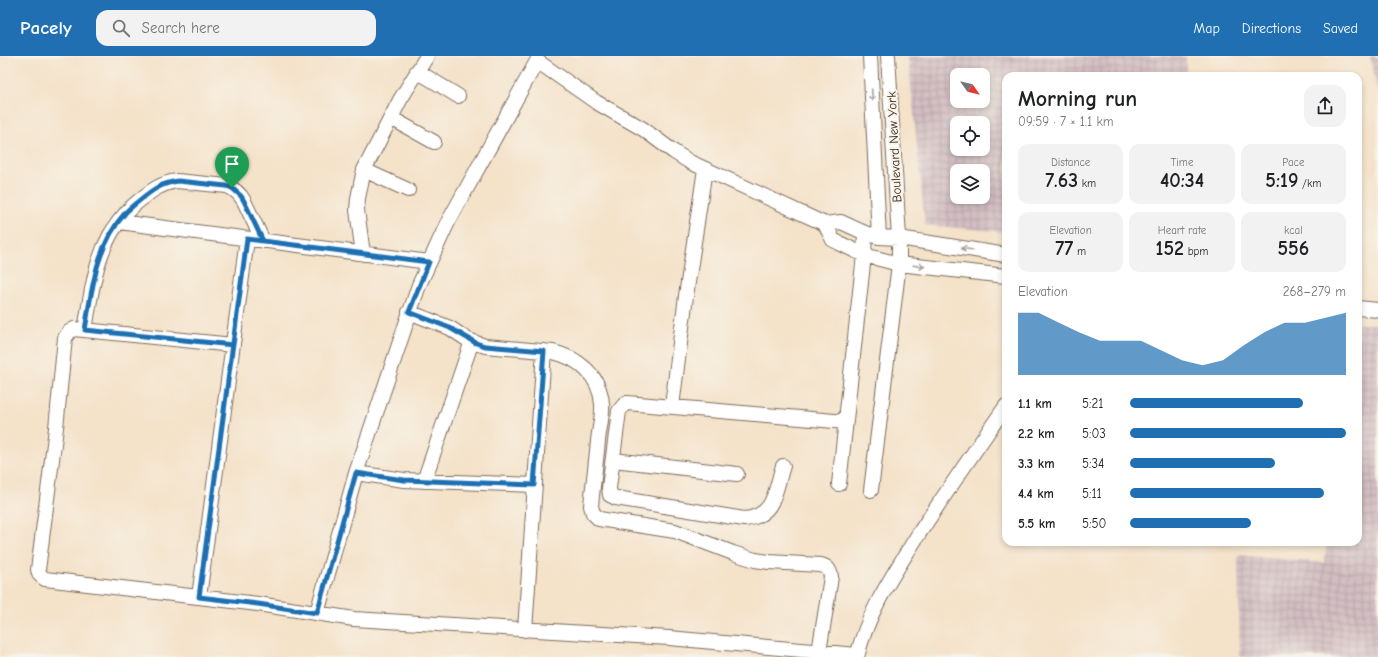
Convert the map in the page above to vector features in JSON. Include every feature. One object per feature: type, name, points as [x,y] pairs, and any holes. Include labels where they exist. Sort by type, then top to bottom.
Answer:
[{"type":"street","points":[[363,254],[357,210],[364,170],[391,118],[427,56]]},
{"type":"street","points":[[871,59],[889,58]]},
{"type":"street","name":"Boulevard New York","points":[[871,490],[899,264],[899,238],[889,58]]},
{"type":"street","name":"Boulevard New York","points":[[871,59],[880,237]]},
{"type":"street","points":[[317,613],[356,473],[409,312],[429,262],[447,224],[537,62],[596,102],[643,129],[685,159],[825,224],[841,222],[880,237],[899,238],[1002,254]]},
{"type":"street","points":[[417,71],[458,96]]},
{"type":"street","points":[[391,118],[434,142]]},
{"type":"street","points":[[672,406],[686,296],[705,169]]},
{"type":"street","points":[[364,170],[408,190]]},
{"type":"street","points":[[85,330],[99,257],[126,212],[150,192],[163,184],[178,181],[226,186],[236,191],[241,196],[263,241]]},
{"type":"street","points":[[119,222],[429,262]]},
{"type":"street","points":[[825,224],[833,240],[864,255],[899,264],[1002,276]]},
{"type":"street","points":[[839,484],[864,255],[865,232]]},
{"type":"street","points":[[199,597],[247,239]]},
{"type":"street","points":[[1362,308],[1378,310]]},
{"type":"street","points":[[409,312],[450,328],[472,341],[485,346],[562,354],[578,362],[591,373],[599,389],[602,406],[591,506],[595,516],[603,520],[675,531],[755,560],[820,565],[826,567],[831,577],[819,652]]},
{"type":"street","points":[[233,345],[74,329],[66,335],[38,572],[42,578],[258,604],[354,619],[669,638],[857,656],[864,631],[882,593],[957,475],[1002,412]]},
{"type":"street","points":[[424,481],[472,341]]},
{"type":"street","points":[[525,630],[544,351]]},
{"type":"street","points":[[783,466],[770,506],[759,516],[744,519],[616,498],[610,494],[609,488],[619,411],[624,405],[631,403],[846,422]]},
{"type":"street","points":[[613,460],[737,474]]},
{"type":"street","points":[[356,473],[404,480],[534,485]]},
{"type":"shaded area","points":[[908,56],[1186,56],[1186,72],[1002,72],[1002,232],[925,225]]},
{"type":"shaded area","points":[[1370,56],[1378,56],[1378,93]]},
{"type":"shaded area","points":[[1362,324],[1378,324],[1378,657],[1240,657],[1238,555],[1324,563],[1326,546],[1362,546]]},
{"type":"route","points":[[232,188],[226,186],[178,181],[170,182],[156,187],[126,212],[116,226],[99,257],[85,330],[233,345],[247,239],[429,262],[409,312],[450,328],[468,340],[485,346],[544,351],[534,485],[404,480],[356,473],[317,613],[199,597],[218,451],[233,345],[240,292],[247,239],[263,241],[244,201],[232,188]]}]
